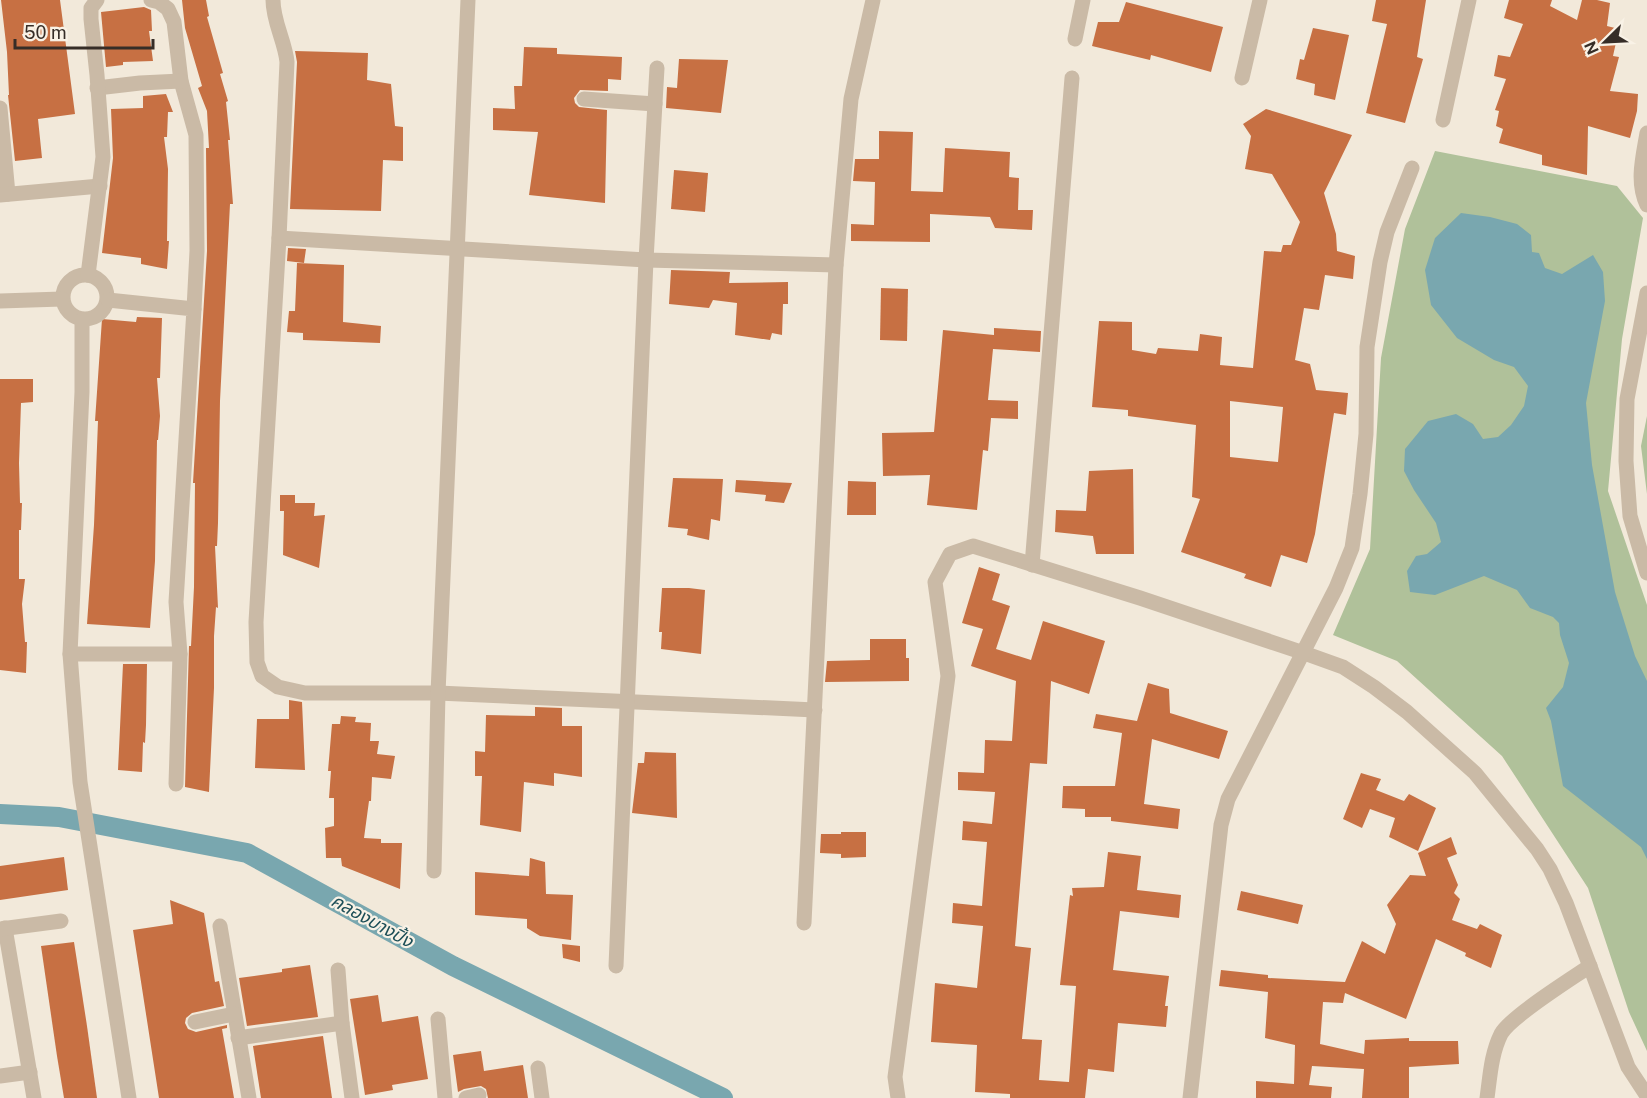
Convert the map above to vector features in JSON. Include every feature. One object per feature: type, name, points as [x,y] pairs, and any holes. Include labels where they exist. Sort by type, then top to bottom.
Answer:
[{"type":"street","points":[[88,275],[103,158],[98,75],[91,19],[91,8],[97,0]]},
{"type":"street","points":[[151,0],[159,2],[168,9],[174,22],[181,81],[197,144],[197,251],[176,602],[180,654],[176,784]]},
{"type":"street","points":[[273,0],[273,13],[287,63],[256,622],[257,662],[262,676],[278,687],[305,693],[438,693],[815,710]]},
{"type":"street","points":[[434,871],[438,693],[468,0]]},
{"type":"street","points":[[804,923],[836,265],[851,99],[873,0]]},
{"type":"street","points":[[1075,39],[1083,0]]},
{"type":"street","points":[[1242,78],[1260,0]]},
{"type":"street","points":[[1443,120],[1469,0]]},
{"type":"street","points":[[616,966],[646,260],[657,68]]},
{"type":"street","points":[[1032,565],[1072,78]]},
{"type":"street","points":[[97,88],[181,81]]},
{"type":"street","points":[[584,99],[655,104]]},
{"type":"street","points":[[0,108],[4,195],[100,186]]},
{"type":"street","points":[[1647,133],[1641,173],[1643,196],[1647,205]]},
{"type":"street","points":[[1190,1098],[1221,825],[1228,799],[1336,588],[1352,548],[1366,434],[1366,347],[1387,232],[1412,168]]},
{"type":"street","points":[[279,238],[646,260],[836,265]]},
{"type":"street","points":[[88,275],[97,278],[104,286],[108,300],[100,314],[92,319],[82,320],[72,316],[62,299],[63,289],[69,281],[78,276],[88,275]]},
{"type":"street","points":[[1647,292],[1627,399],[1626,461],[1630,516],[1647,573]]},
{"type":"street","points":[[0,301],[62,299]]},
{"type":"street","points":[[108,300],[194,309]]},
{"type":"street","points":[[82,320],[82,392],[70,654],[80,782],[129,1098]]},
{"type":"street","points":[[898,1098],[895,1077],[948,676],[935,582],[950,554],[973,546],[1304,652],[1342,668],[1374,687],[1407,712],[1475,773],[1537,849],[1550,869],[1628,1067],[1647,1096]]},
{"type":"street","points":[[70,654],[180,654]]},
{"type":"street","points":[[34,1098],[2,928],[61,921]]},
{"type":"street","points":[[220,926],[249,1098]]},
{"type":"street","points":[[1487,1098],[1495,1049],[1502,1031],[1523,1012],[1590,966]]},
{"type":"street","points":[[338,970],[352,1098]]},
{"type":"street","points":[[195,1022],[234,1014]]},
{"type":"street","points":[[438,1019],[445,1098]]},
{"type":"street","points":[[238,1038],[342,1023]]},
{"type":"street","points":[[538,1068],[542,1098]]},
{"type":"street","points":[[0,1077],[30,1072]]},
{"type":"green space","points":[[1435,151],[1617,186],[1643,218],[1622,339],[1608,491],[1647,605],[1647,1051],[1629,1012],[1588,888],[1502,756],[1397,661],[1333,635],[1370,549],[1381,358],[1405,229]]},
{"type":"green space","points":[[1647,416],[1647,494],[1641,446]]},
{"type":"water","points":[[1461,213],[1517,224],[1531,235],[1532,252],[1539,253],[1545,268],[1562,274],[1593,255],[1603,272],[1605,301],[1586,403],[1592,465],[1615,592],[1635,656],[1647,681],[1647,859],[1641,847],[1563,786],[1551,721],[1546,708],[1563,687],[1569,663],[1560,635],[1559,623],[1553,617],[1530,608],[1517,590],[1484,576],[1435,595],[1410,592],[1407,571],[1416,556],[1427,554],[1441,542],[1436,523],[1404,471],[1405,449],[1428,421],[1456,414],[1473,424],[1483,439],[1498,437],[1511,425],[1524,406],[1528,386],[1514,367],[1494,360],[1457,338],[1431,305],[1425,270],[1435,238]]},
{"type":"building","points":[[1,0],[60,0],[75,114],[38,119],[42,158],[15,161]]},
{"type":"building","points":[[182,0],[206,0],[209,16],[207,17],[223,73],[220,74],[228,101],[226,102],[233,204],[230,204],[220,401],[218,523],[217,546],[215,546],[218,608],[216,607],[214,636],[209,792],[185,787],[189,646],[191,646],[194,587],[195,483],[193,483],[207,251],[206,148],[209,148],[207,111],[198,88],[202,86],[185,28]]},
{"type":"building","points":[[1376,0],[1426,0],[1417,57],[1423,59],[1405,123],[1366,113],[1387,24],[1372,21]]},
{"type":"building","points":[[1509,0],[1552,0],[1550,6],[1577,20],[1582,0],[1610,3],[1607,26],[1619,29],[1613,56],[1619,57],[1610,91],[1638,94],[1637,111],[1630,138],[1588,126],[1587,175],[1542,165],[1542,155],[1499,143],[1503,129],[1496,126],[1499,111],[1495,110],[1506,79],[1494,76],[1498,55],[1510,57],[1523,24],[1504,18]]},
{"type":"building","points":[[1126,2],[1223,27],[1211,72],[1151,55],[1150,60],[1092,46],[1098,22],[1119,22]]},
{"type":"building","points":[[144,7],[151,10],[152,31],[149,31],[153,61],[123,62],[123,65],[106,67],[101,12]]},
{"type":"building","points":[[1313,28],[1349,35],[1335,100],[1314,95],[1315,84],[1296,79],[1300,59],[1304,60]]},
{"type":"building","points":[[524,47],[557,48],[557,54],[622,57],[621,80],[608,79],[608,91],[580,90],[574,98],[579,107],[607,110],[605,203],[529,195],[538,132],[493,130],[493,108],[515,109],[514,86],[522,86]]},
{"type":"building","points":[[295,51],[368,53],[367,80],[391,84],[395,126],[403,127],[403,161],[383,160],[381,211],[290,209],[297,62]]},
{"type":"building","points":[[679,59],[728,60],[721,113],[666,108],[667,87],[677,88]]},
{"type":"building","points":[[166,94],[173,112],[168,112],[167,137],[164,137],[168,169],[167,269],[141,264],[141,258],[102,253],[113,158],[111,109],[143,108],[143,96]]},
{"type":"building","points":[[1266,109],[1352,135],[1324,193],[1336,234],[1337,251],[1355,256],[1353,279],[1325,275],[1319,310],[1304,308],[1295,360],[1310,364],[1316,390],[1348,393],[1346,415],[1334,413],[1315,534],[1307,563],[1281,555],[1271,587],[1244,578],[1246,574],[1181,552],[1200,499],[1192,497],[1196,425],[1128,416],[1128,410],[1092,407],[1099,321],[1132,322],[1132,350],[1156,354],[1158,348],[1198,351],[1200,334],[1222,337],[1220,365],[1253,368],[1264,251],[1281,252],[1283,245],[1291,245],[1300,222],[1272,174],[1245,169],[1251,136],[1243,124]],"holes":[[[1230,401],[1283,407],[1278,462],[1230,457]]]},
{"type":"building","points":[[879,131],[913,132],[911,191],[943,192],[945,148],[1010,152],[1009,177],[1019,178],[1018,210],[1033,210],[1032,230],[995,228],[990,217],[930,214],[930,242],[851,241],[851,224],[874,225],[875,182],[853,181],[855,159],[879,159]]},
{"type":"building","points":[[674,170],[708,173],[705,212],[671,209]]},
{"type":"building","points":[[288,248],[306,249],[304,263],[287,261]]},
{"type":"building","points":[[297,263],[344,265],[343,322],[381,326],[380,343],[303,340],[303,333],[287,332],[289,311],[295,311]]},
{"type":"building","points":[[671,270],[730,272],[729,283],[788,282],[788,304],[783,304],[782,335],[772,333],[770,340],[735,335],[737,303],[713,300],[709,308],[669,304]]},
{"type":"building","points":[[881,288],[908,289],[907,341],[880,340]]},
{"type":"building","points":[[137,317],[162,318],[160,378],[157,378],[160,416],[157,440],[155,561],[150,628],[87,624],[94,525],[98,421],[95,421],[102,319],[136,322]]},
{"type":"building","points":[[994,328],[1041,331],[1040,352],[993,349],[988,400],[1018,401],[1018,419],[991,418],[988,451],[983,450],[977,510],[927,505],[930,475],[883,476],[882,433],[934,432],[943,330],[994,335]]},
{"type":"building","points":[[0,379],[33,379],[33,402],[21,403],[19,463],[20,503],[22,503],[21,530],[19,530],[19,579],[25,579],[22,604],[25,642],[27,642],[26,673],[0,670]]},
{"type":"building","points":[[1133,469],[1134,554],[1096,554],[1093,536],[1055,532],[1056,510],[1086,511],[1089,471]]},
{"type":"building","points":[[673,478],[723,479],[720,521],[711,519],[709,540],[687,535],[688,529],[668,527]]},
{"type":"building","points":[[736,480],[792,483],[784,503],[765,501],[766,495],[735,492]]},
{"type":"building","points":[[848,481],[876,482],[876,515],[847,515]]},
{"type":"building","points":[[280,495],[295,495],[295,503],[315,503],[314,516],[325,515],[319,568],[283,555],[284,511],[280,511]]},
{"type":"building","points":[[979,567],[1000,574],[992,600],[1010,606],[996,649],[1031,660],[1043,621],[1105,641],[1089,694],[1051,681],[1047,764],[1030,763],[1015,946],[1031,948],[1022,1039],[1042,1040],[1039,1080],[1069,1082],[1076,986],[1060,985],[1070,895],[1073,896],[1072,888],[1104,887],[1108,852],[1141,856],[1137,890],[1181,895],[1179,918],[1120,911],[1113,970],[1169,976],[1165,1006],[1168,1006],[1166,1027],[1118,1023],[1114,1072],[1088,1069],[1085,1098],[1010,1098],[1010,1094],[975,1092],[977,1045],[931,1042],[935,983],[977,988],[983,926],[952,923],[953,903],[982,906],[987,842],[962,840],[963,821],[992,824],[995,792],[958,790],[958,772],[984,773],[985,740],[1012,741],[1016,681],[971,666],[983,629],[962,623]]},
{"type":"building","points":[[662,588],[705,590],[701,654],[661,649],[662,632],[659,632]]},
{"type":"building","points":[[870,639],[906,639],[909,681],[825,682],[827,661],[870,660]]},
{"type":"building","points":[[123,664],[147,664],[146,725],[142,772],[118,770]]},
{"type":"building","points":[[1148,683],[1169,689],[1170,713],[1228,731],[1219,759],[1152,739],[1144,804],[1180,809],[1178,829],[1111,821],[1111,817],[1085,817],[1085,809],[1062,808],[1063,786],[1115,786],[1122,733],[1093,728],[1096,714],[1137,721]]},
{"type":"building","points":[[289,700],[302,702],[305,770],[255,768],[257,719],[289,719]]},
{"type":"building","points":[[535,707],[562,708],[562,726],[582,726],[582,777],[554,773],[554,786],[524,782],[521,832],[480,825],[482,776],[475,776],[475,751],[485,752],[486,715],[535,716]]},
{"type":"building","points":[[341,716],[356,717],[355,722],[371,723],[370,741],[379,741],[377,754],[395,756],[391,779],[372,777],[371,801],[369,801],[364,838],[381,839],[381,843],[402,843],[400,889],[342,866],[341,858],[326,858],[325,828],[334,826],[334,798],[329,798],[331,771],[328,771],[332,724],[340,724]]},
{"type":"building","points":[[645,752],[676,753],[677,818],[632,813],[638,763],[644,763]]},
{"type":"building","points":[[1361,773],[1381,779],[1376,790],[1404,801],[1409,794],[1436,808],[1418,851],[1389,837],[1395,818],[1370,809],[1362,828],[1343,819]]},
{"type":"building","points":[[841,832],[866,832],[866,857],[841,858],[841,854],[820,853],[821,834],[841,834]]},
{"type":"building","points":[[1451,837],[1457,854],[1447,858],[1458,885],[1454,893],[1460,899],[1452,920],[1477,929],[1480,924],[1502,935],[1491,968],[1436,939],[1406,1019],[1345,993],[1343,1003],[1323,1002],[1320,1044],[1364,1054],[1365,1040],[1409,1038],[1409,1041],[1458,1041],[1459,1064],[1409,1067],[1409,1098],[1362,1098],[1364,1069],[1312,1066],[1309,1085],[1332,1087],[1331,1098],[1256,1098],[1256,1081],[1294,1084],[1295,1045],[1265,1038],[1268,992],[1219,986],[1221,970],[1268,975],[1268,978],[1345,982],[1362,941],[1385,954],[1396,924],[1387,905],[1410,875],[1426,876],[1418,853]]},
{"type":"building","points":[[64,857],[68,890],[0,900],[0,866]]},
{"type":"building","points":[[530,858],[545,862],[546,894],[573,895],[571,940],[540,936],[527,928],[527,919],[475,915],[475,872],[529,876]]},
{"type":"building","points":[[1241,891],[1303,905],[1298,924],[1237,910]]},
{"type":"building","points":[[170,900],[204,913],[215,982],[219,981],[224,1006],[192,1013],[186,1018],[185,1023],[188,1029],[196,1032],[227,1025],[227,1028],[222,1029],[234,1098],[159,1098],[133,930],[173,924]]},
{"type":"building","points":[[74,942],[97,1098],[64,1098],[57,1056],[41,946]]},
{"type":"building","points":[[562,944],[580,946],[580,962],[563,958]]},
{"type":"building","points":[[310,965],[318,1017],[247,1026],[239,978],[282,972],[282,969]]},
{"type":"building","points":[[378,995],[382,1022],[418,1016],[428,1079],[392,1085],[393,1090],[365,1095],[350,999]]},
{"type":"building","points":[[323,1036],[332,1098],[261,1098],[253,1046]]},
{"type":"building","points":[[481,1051],[484,1071],[523,1065],[528,1098],[488,1098],[486,1089],[481,1086],[458,1092],[453,1055]]},
{"type":"waterway","name":"คลองบางปิ้ง","points":[[0,814],[59,817],[247,853],[453,966],[723,1098]]}]
